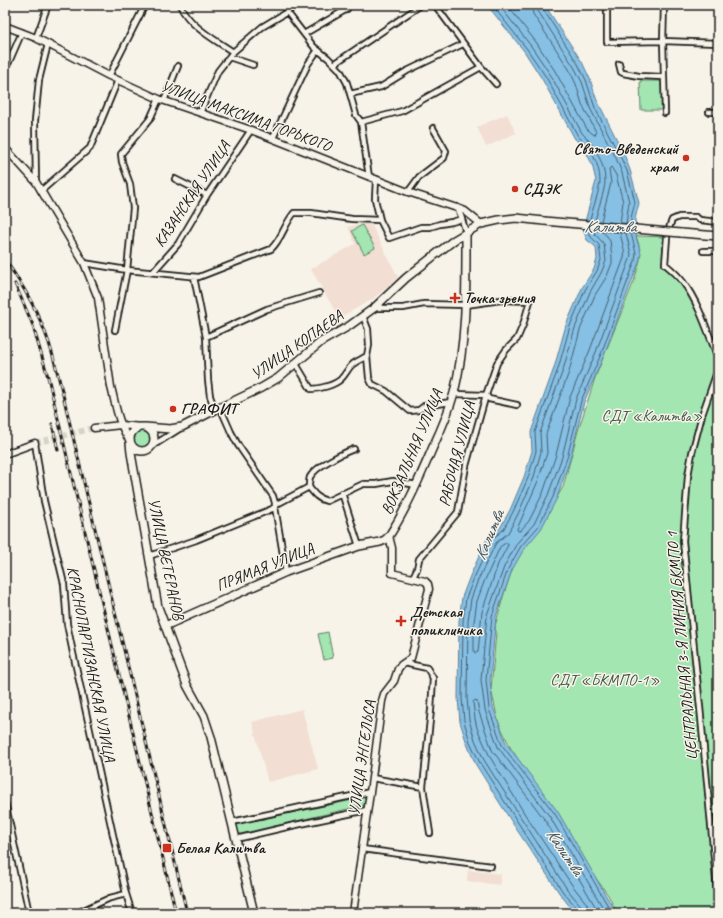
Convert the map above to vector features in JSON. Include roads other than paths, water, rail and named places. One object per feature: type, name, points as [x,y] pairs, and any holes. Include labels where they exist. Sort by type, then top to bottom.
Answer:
[{"type":"main road","points":[[480,224],[516,218],[718,236]]},
{"type":"main road","name":"УЛИЦА КОПАЕВА","points":[[143,427],[170,429],[182,427],[278,378],[321,342],[374,308],[406,278],[453,241],[480,224]]},
{"type":"main road","name":"ВОКЗАЛЬНАЯ УЛИЦА","points":[[380,542],[388,536],[416,485],[454,394],[462,346],[466,304],[466,234]]},
{"type":"main road","points":[[134,472],[139,455],[152,446],[154,438],[151,431],[143,427],[132,431],[130,442],[137,450],[147,449]]},
{"type":"main road","name":"УЛИЦА ВЕТЕРАНОВ","points":[[130,442],[158,607],[187,685],[204,716],[211,737],[232,822]]},
{"type":"main road","name":"ПРЯМАЯ УЛИЦА","points":[[165,626],[286,572],[359,546],[380,542]]},
{"type":"main road","points":[[232,822],[254,913]]},
{"type":"street","points":[[36,38],[48,5]]},
{"type":"street","points":[[109,76],[145,5]]},
{"type":"street","points":[[180,5],[183,13],[188,19],[233,52]]},
{"type":"street","points":[[284,5],[287,12],[314,47],[340,70],[350,94],[356,115],[362,122],[369,176]]},
{"type":"street","points":[[200,113],[218,71],[233,52],[262,26],[287,12],[296,5]]},
{"type":"street","points":[[304,34],[347,9],[345,5]]},
{"type":"street","points":[[334,64],[421,5]]},
{"type":"street","points":[[435,5],[480,67],[496,84]]},
{"type":"street","points":[[607,5],[607,42],[718,42]]},
{"type":"street","points":[[664,5],[664,113]]},
{"type":"street","name":"УЛИЦА МАКСИМА ГОРЬКОГО","points":[[5,26],[36,38],[109,76],[161,100],[273,138],[408,192],[465,211],[480,224]]},
{"type":"street","points":[[5,66],[9,62],[22,32]]},
{"type":"street","points":[[36,182],[36,121],[39,80],[48,44]]},
{"type":"street","points":[[350,94],[381,88],[407,71],[463,44]]},
{"type":"street","points":[[273,138],[308,64],[318,50]]},
{"type":"street","points":[[229,57],[253,64]]},
{"type":"street","points":[[619,64],[621,72],[623,73],[639,76],[664,77]]},
{"type":"street","points":[[115,330],[127,270],[133,203],[130,184],[122,162],[121,154],[150,119],[178,66]]},
{"type":"street","points":[[362,122],[402,111],[480,67]]},
{"type":"street","points":[[41,191],[90,148],[118,80]]},
{"type":"street","points":[[710,112],[718,112]]},
{"type":"street","points":[[408,192],[420,177],[446,155],[446,151],[433,128]]},
{"type":"street","name":"КАЗАНСКАЯ УЛИЦА","points":[[153,272],[178,244],[207,195],[251,130]]},
{"type":"street","points":[[5,148],[36,182],[84,263],[98,298],[111,386],[121,425],[130,442]]},
{"type":"street","points":[[175,179],[207,195]]},
{"type":"street","points":[[376,179],[375,199],[380,220],[390,238],[421,227],[430,227],[462,219]]},
{"type":"street","points":[[457,208],[466,234]]},
{"type":"street","points":[[84,263],[127,270],[199,277],[271,250],[278,243],[289,218],[294,213],[311,213],[352,219],[380,220]]},
{"type":"street","points":[[718,222],[700,220],[696,217],[679,217],[672,220],[667,238],[665,264],[683,281],[699,311],[718,358]]},
{"type":"street","points":[[703,251],[718,251]]},
{"type":"street","points":[[194,277],[206,337],[210,396],[238,445],[273,496],[286,572]]},
{"type":"street","points":[[206,337],[267,310],[319,293]]},
{"type":"street","name":"РАБОЧАЯ УЛИЦА","points":[[413,577],[417,569],[419,559],[458,512],[466,466],[486,395],[497,363],[506,350],[517,339],[530,301],[501,300],[466,304]]},
{"type":"street","points":[[374,308],[403,308],[424,304],[466,304]]},
{"type":"street","points":[[363,316],[368,330],[367,356],[369,378],[372,384],[386,391],[410,412],[424,406],[451,402]]},
{"type":"street","points":[[296,364],[311,389],[316,389],[337,382],[354,363],[367,356]]},
{"type":"street","name":"ЦЕНТРАЛЬНАЯ 3-Я ЛИНИЯ БКМПО 1","points":[[718,369],[702,415],[692,454],[688,476],[683,541],[718,901]]},
{"type":"street","name":"РАБОЧАЯ УЛИЦА","points":[[454,394],[486,395],[489,399],[517,405]]},
{"type":"street","points":[[94,428],[121,425],[143,427]]},
{"type":"street","points":[[147,449],[182,427]]},
{"type":"street","points":[[5,454],[35,443]]},
{"type":"street","name":"КРАСНОПАРТИЗАНСКАЯ УЛИЦА","points":[[35,443],[44,501],[64,584],[67,624],[126,894],[132,913]]},
{"type":"street","points":[[149,556],[196,540],[272,509],[279,503],[308,487],[313,473],[336,456],[354,448]]},
{"type":"street","points":[[308,487],[321,500],[327,501],[363,484],[376,484],[393,481],[416,485]]},
{"type":"street","points":[[342,493],[359,546]]},
{"type":"street","name":"ВОКЗАЛЬНАЯ УЛИЦА","points":[[388,536],[392,548],[392,573]]},
{"type":"street","name":"УЛИЦА ЭНГЕЛЬСА","points":[[353,913],[382,701],[384,694],[394,680],[398,669],[401,665],[412,658],[430,589],[428,584],[424,581],[413,577],[392,573]]},
{"type":"street","points":[[404,663],[428,668],[433,678],[423,787],[430,833]]},
{"type":"street","points":[[372,778],[423,787]]},
{"type":"street","points":[[232,822],[370,792]]},
{"type":"street","points":[[5,802],[29,913]]},
{"type":"street","points":[[236,839],[367,810]]},
{"type":"street","points":[[362,849],[491,866]]},
{"type":"street","points":[[77,913],[110,898],[126,894]]},
{"type":"water","name":"Калитва","points":[[487,5],[545,5],[582,62],[590,79],[596,98],[624,154],[639,203],[635,219],[636,237],[641,253],[639,262],[604,355],[584,402],[570,459],[557,498],[541,529],[524,549],[512,570],[496,616],[490,681],[493,707],[506,743],[558,812],[616,913],[575,913],[560,894],[513,824],[476,765],[460,722],[458,698],[459,621],[462,597],[488,537],[500,528],[510,510],[524,477],[532,451],[531,432],[554,368],[566,325],[582,288],[594,269],[597,259],[596,247],[587,240],[583,229],[596,181],[592,164],[583,146],[575,139],[542,79],[524,51]]},
{"type":"tunnel","points":[[35,443],[94,428]]},
{"type":"railway","points":[[5,260],[18,279],[35,310],[45,332],[55,362],[187,913]]},
{"type":"railway","points":[[15,284],[32,323],[48,377],[176,913]]},
{"type":"railway","points":[[52,424],[58,450]]},
{"type":"place","name":"Свято-Введенский храм","points":[[686,158]]},
{"type":"place","name":"СДЭК","points":[[515,189]]},
{"type":"place","name":"Точка зрения","points":[[455,298]]},
{"type":"place","name":"ГРАФИТ","points":[[173,409]]},
{"type":"place","name":"Детская поликлиника","points":[[401,621]]},
{"type":"place","name":"Белая Калитва","points":[[167,848]]},
{"type":"park label","name":"СДТ «Калитва»","points":[[652,416]]},
{"type":"park label","name":"СДТ «БКМПО-1»","points":[[605,680]]}]
